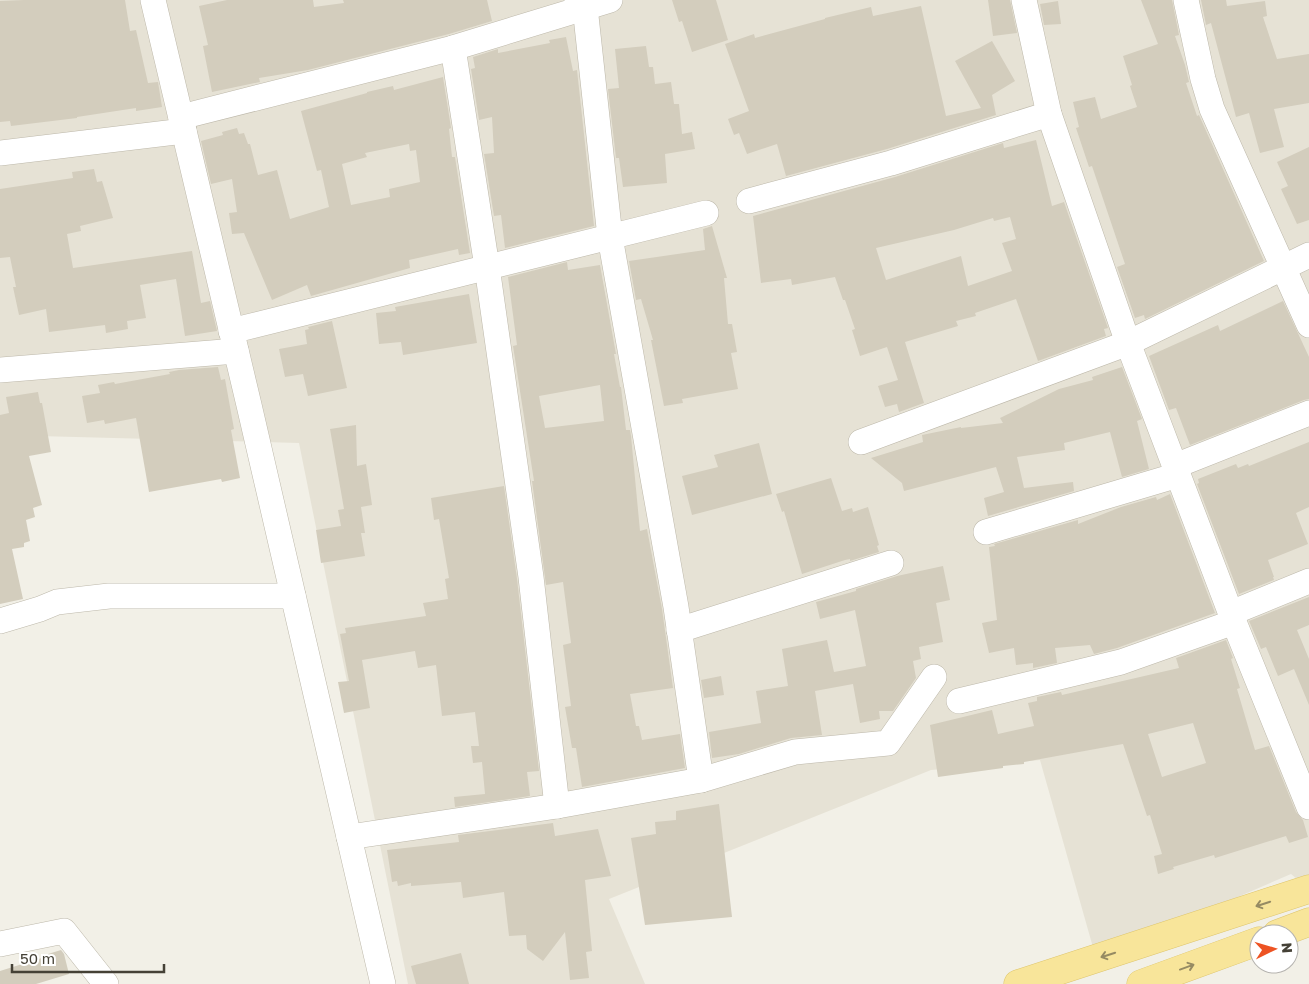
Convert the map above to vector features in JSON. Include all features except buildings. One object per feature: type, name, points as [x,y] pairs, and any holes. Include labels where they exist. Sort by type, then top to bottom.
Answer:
[{"type":"main road","points":[[1018,984],[1309,889]]},
{"type":"main road","points":[[1141,984],[1249,945]]},
{"type":"street","points":[[153,0],[383,984]]},
{"type":"street","points":[[1024,0],[1049,114],[1128,343],[1233,617],[1309,807]]},
{"type":"street","points":[[1186,0],[1203,79],[1212,109],[1309,325]]},
{"type":"street","points":[[0,153],[182,124],[453,48],[593,2],[610,237],[679,630],[701,780]]},
{"type":"street","points":[[453,48],[487,267],[531,577],[556,806]]},
{"type":"street","points":[[749,201],[891,163],[1049,114]]},
{"type":"street","points":[[0,370],[233,341],[487,267],[706,213]]},
{"type":"street","points":[[861,442],[1128,343],[1309,255]]},
{"type":"street","points":[[986,532],[1176,470],[1309,413]]},
{"type":"street","points":[[679,630],[891,563]]},
{"type":"street","points":[[959,700],[1121,662],[1233,617],[1309,581]]},
{"type":"street","points":[[0,621],[57,602],[96,597],[293,596]]},
{"type":"street","points":[[349,837],[556,806],[701,780],[794,752],[888,743],[934,677]]},
{"type":"street","points":[[0,944],[64,932],[106,984]]},
{"type":"shaded area","points":[[0,0],[1309,0],[1309,889],[1291,874],[1096,958],[1040,760],[931,770],[609,899],[645,984],[408,984],[299,443],[0,435]]}]
